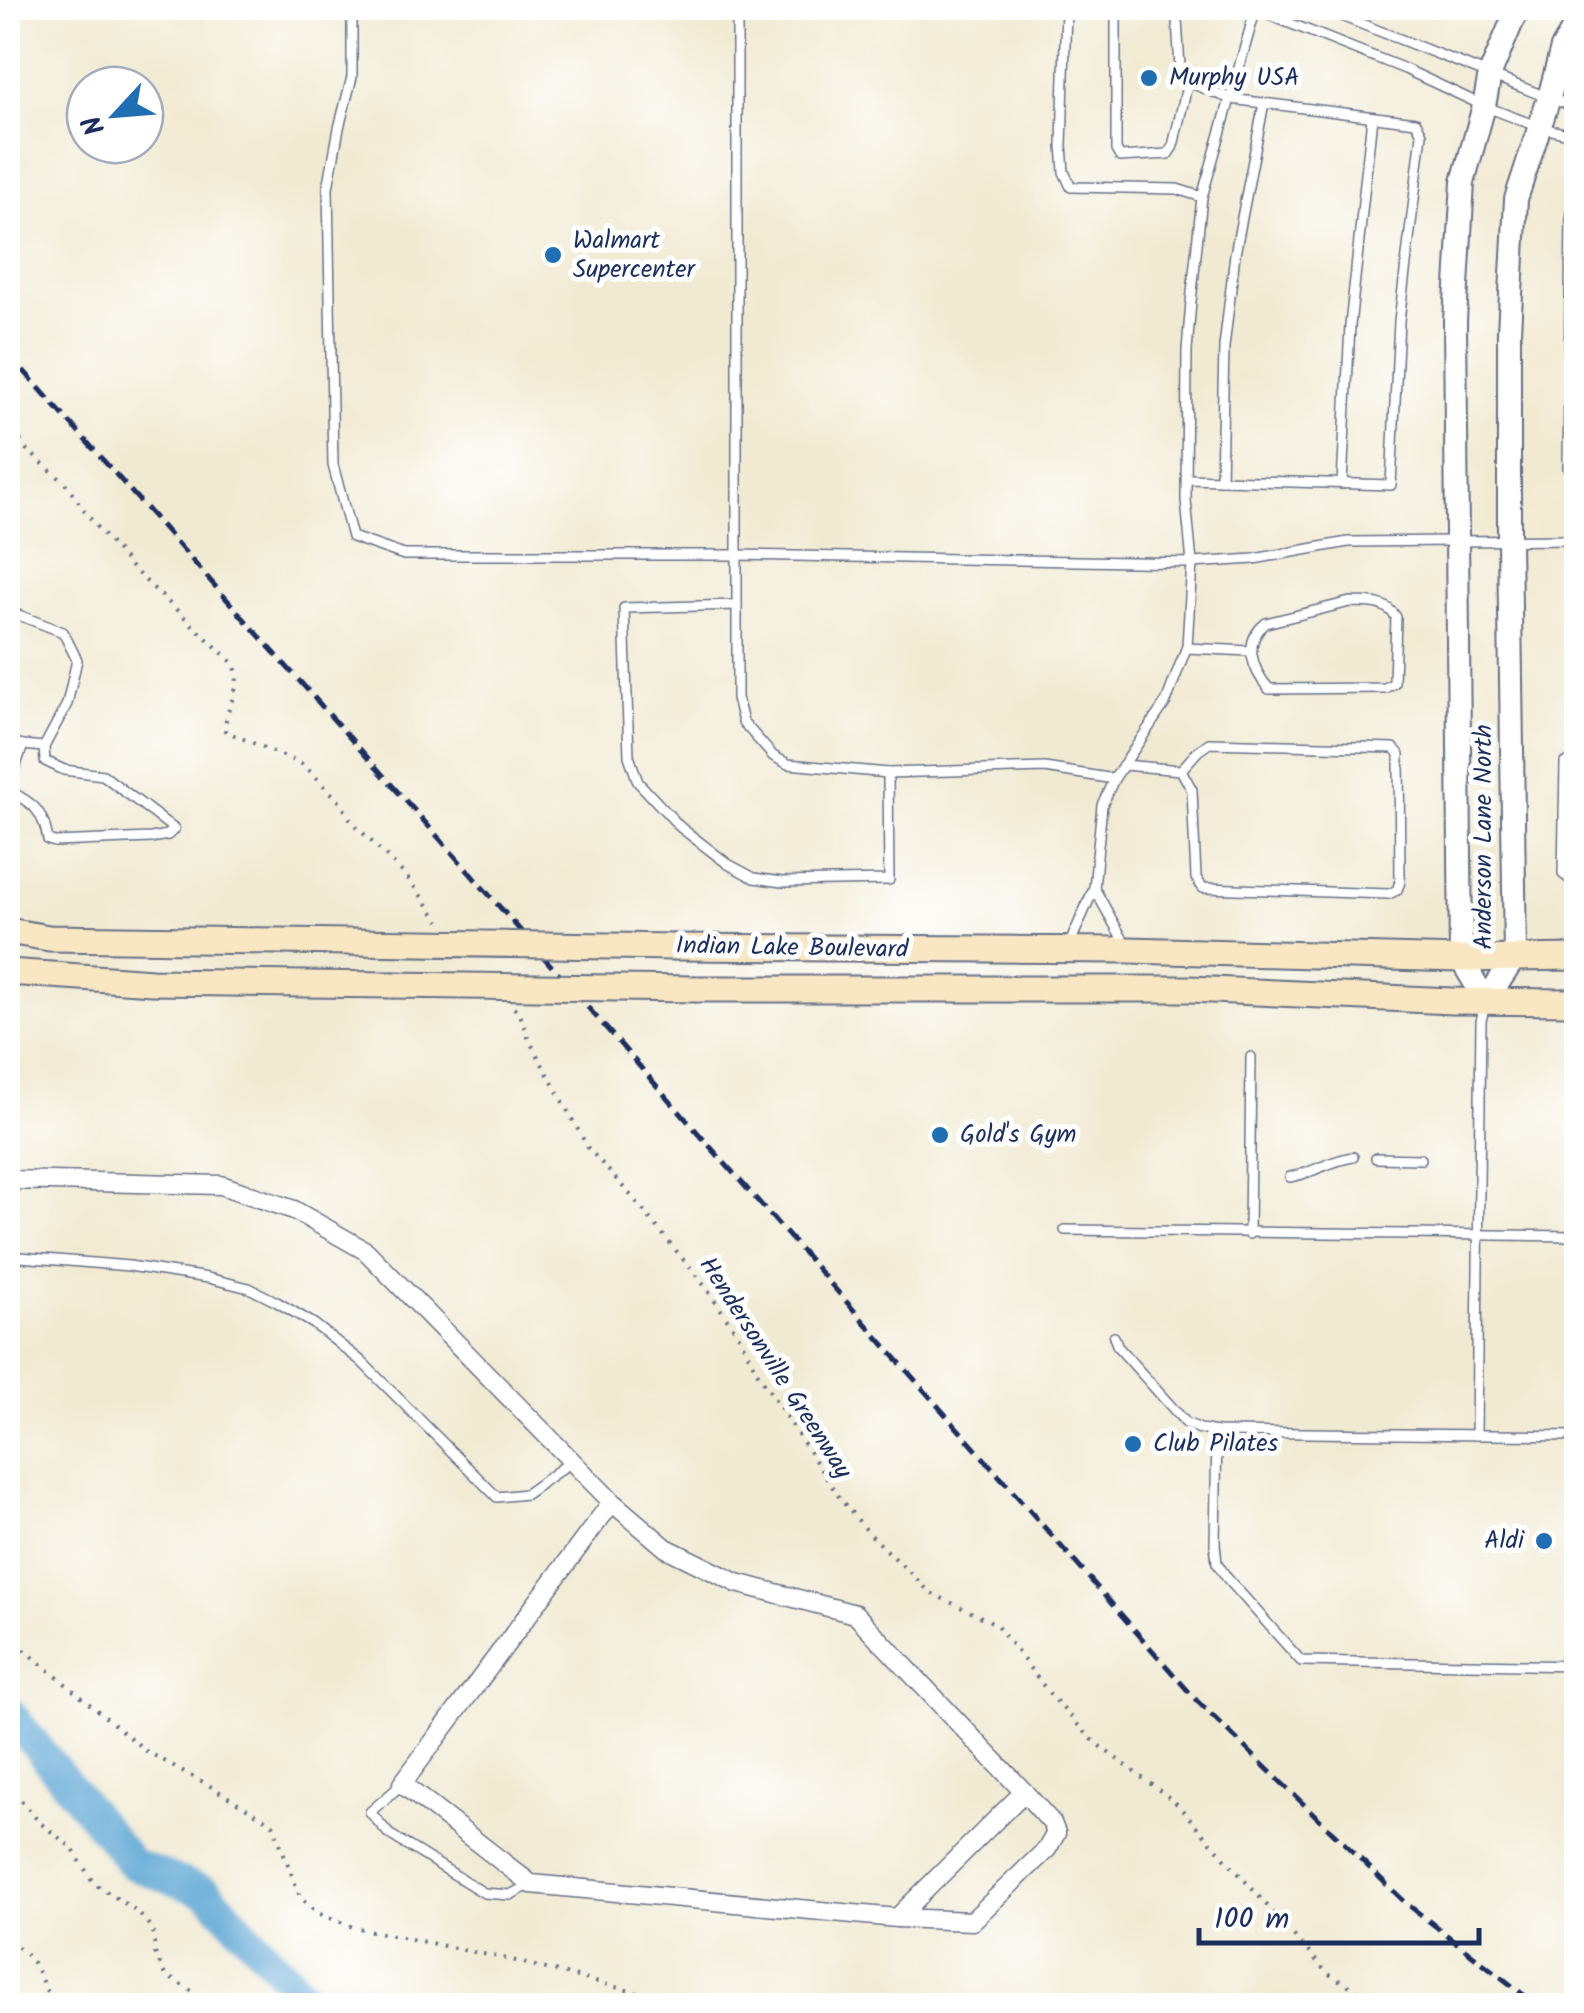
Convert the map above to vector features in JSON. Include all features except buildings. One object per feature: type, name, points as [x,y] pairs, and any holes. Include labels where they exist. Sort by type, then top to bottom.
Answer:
[{"type":"main road","name":"Indian Lake Boulevard","points":[[8,931],[49,938],[1576,958]]},
{"type":"main road","name":"Indian Lake Boulevard","points":[[8,972],[152,982],[696,989],[1190,989],[1576,1002]]},
{"type":"street","name":"Anderson Lane North","points":[[1520,8],[1490,74],[1463,182],[1455,321],[1461,959],[1486,1001],[1515,957],[1509,332],[1516,199],[1562,48],[1576,24]]},
{"type":"street","points":[[8,1180],[220,1185],[294,1210],[366,1251],[612,1502],[666,1548],[737,1583],[855,1614],[1052,1823],[1056,1833],[1047,1849],[972,1921],[897,1918],[531,1884],[402,1784],[612,1502]]},
{"type":"street","points":[[897,1918],[1024,1792]]},
{"type":"lane","points":[[352,8],[352,76],[328,188],[333,465],[352,537],[404,555],[1192,562],[1254,559],[1348,542],[1576,540]]},
{"type":"lane","points":[[737,8],[737,698],[744,722],[773,756],[788,764],[888,774],[1045,768],[1114,779]]},
{"type":"lane","points":[[1066,8],[1062,145],[1064,172],[1071,187],[1177,189],[1202,197]]},
{"type":"lane","points":[[1130,8],[1116,16],[1116,150],[1120,156],[1168,154],[1188,82]]},
{"type":"lane","points":[[1168,8],[1177,20],[1180,68],[1188,82],[1231,100],[1416,122],[1422,134],[1400,321],[1391,486],[1187,479]]},
{"type":"lane","points":[[1066,952],[1094,888],[1102,806],[1114,779],[1166,702],[1187,648],[1192,562],[1187,479],[1187,350],[1202,197],[1254,8],[1484,106],[1576,136]]},
{"type":"lane","points":[[1321,8],[1576,107]]},
{"type":"lane","points":[[1221,480],[1228,310],[1246,189],[1264,104]]},
{"type":"lane","points":[[1342,484],[1350,326],[1372,117]]},
{"type":"lane","points":[[1576,191],[1572,219],[1568,468],[1576,482]]},
{"type":"lane","points":[[1350,602],[1379,603],[1396,617],[1394,683],[1385,688],[1269,689],[1257,676],[1250,651],[1256,631],[1266,624],[1350,602]]},
{"type":"lane","points":[[737,605],[624,608],[629,756],[638,782],[680,827],[728,864],[754,878],[782,882],[889,880],[888,774]]},
{"type":"lane","points":[[8,611],[63,632],[77,660],[67,704],[44,746],[45,761],[64,770],[103,775],[174,828],[168,836],[151,838],[48,840],[43,816],[30,802],[8,789],[23,746]]},
{"type":"lane","points":[[1187,648],[1250,651]]},
{"type":"lane","points":[[8,740],[23,746],[44,746]]},
{"type":"lane","points":[[1209,744],[1394,748],[1398,754],[1397,890],[1389,894],[1203,888],[1196,878],[1192,790],[1181,770],[1209,744]]},
{"type":"lane","points":[[1576,759],[1565,763],[1563,874],[1576,884]]},
{"type":"lane","points":[[1123,765],[1181,770]]},
{"type":"lane","points":[[1094,888],[1129,950]]},
{"type":"lane","points":[[1476,1435],[1481,1021],[1486,1001]]},
{"type":"lane","points":[[1249,1234],[1251,1057]]},
{"type":"lane","points":[[1290,1177],[1307,1174],[1342,1158],[1353,1158]]},
{"type":"lane","points":[[1376,1158],[1420,1159]]},
{"type":"lane","points":[[1065,1230],[1576,1236]]},
{"type":"lane","points":[[8,1256],[129,1266],[208,1278],[249,1288],[278,1302],[361,1361],[496,1497],[526,1494],[572,1461]]},
{"type":"lane","points":[[1114,1337],[1118,1347],[1186,1423],[1200,1429],[1576,1436]]},
{"type":"lane","points":[[1216,1432],[1214,1544],[1218,1562],[1227,1578],[1300,1661],[1576,1666]]},
{"type":"lane","points":[[402,1784],[370,1812],[390,1834],[484,1892],[510,1895],[531,1884]]},
{"type":"path","points":[[8,423],[26,449],[64,482],[132,568],[234,664],[237,683],[225,731],[304,766],[406,876],[444,925]]},
{"type":"path","name":"Hendersonville Greenway","points":[[507,999],[520,1014],[529,1040],[588,1148],[704,1286],[841,1500],[868,1533],[930,1593],[996,1624],[1076,1723],[1098,1745],[1174,1802],[1327,1973],[1385,2006]]},
{"type":"path","points":[[8,1636],[146,1751],[274,1824],[300,1898],[318,1913],[352,1927],[512,1960],[688,2006]]},
{"type":"path","points":[[8,1784],[40,1822],[72,1848],[98,1886],[148,1922],[165,1975],[197,1994],[204,2006]]},
{"type":"path","points":[[8,1942],[36,1966],[49,1997],[58,2006]]},
{"type":"waterway","points":[[8,1711],[132,1864],[208,1893],[314,2006]]},
{"type":"railway","points":[[8,353],[1197,1701],[1407,1904],[1538,2006]]},
{"type":"place","name":"Murphy USA","points":[[1149,78]]},
{"type":"place","name":"Walmart Supercenter","points":[[553,255]]},
{"type":"place","name":"Gold's Gym","points":[[940,1135]]},
{"type":"place","name":"Club Pilates","points":[[1133,1444]]},
{"type":"place","name":"Aldi","points":[[1544,1541]]}]
